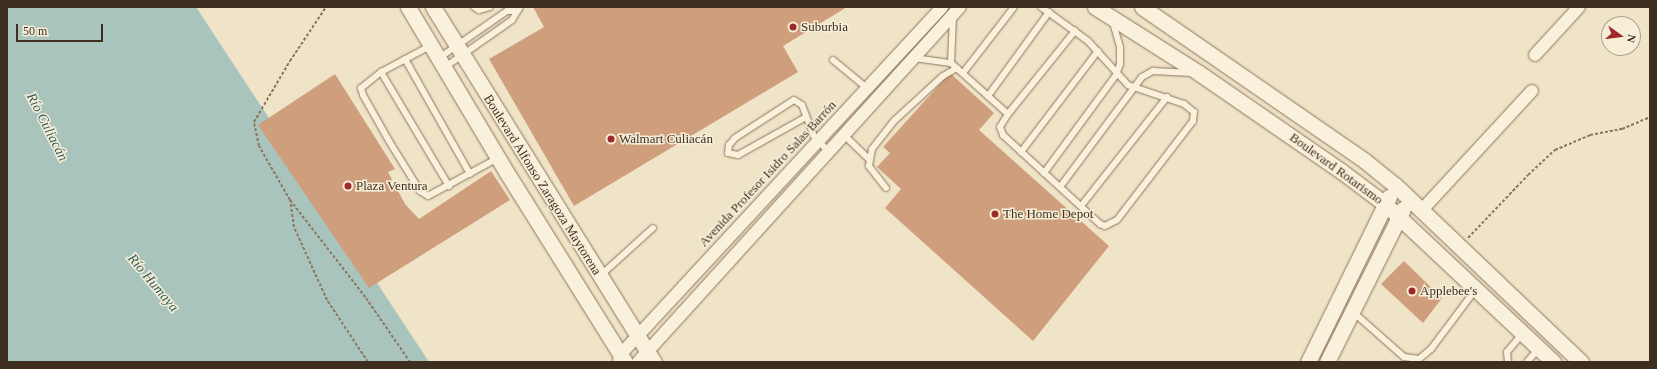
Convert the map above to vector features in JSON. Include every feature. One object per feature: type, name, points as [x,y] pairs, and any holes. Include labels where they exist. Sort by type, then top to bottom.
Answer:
[{"type":"street","name":"Boulevard Alfonso Zaragoza Maytorena","points":[[408,7],[430,46],[621,360]]},
{"type":"street","name":"Boulevard Alfonso Zaragoza Maytorena","points":[[433,7],[599,276],[638,335],[646,359]]},
{"type":"street","name":"Avenida Profesor Isidro Salas Barrón","points":[[621,360],[638,335],[942,7]]},
{"type":"street","name":"Boulevard Rotarismo","points":[[1095,7],[1111,19],[1199,73],[1341,171],[1385,204],[1539,348],[1552,362]]},
{"type":"street","name":"Boulevard Rotarismo","points":[[1142,7],[1358,157],[1395,185],[1581,362]]},
{"type":"street","points":[[1535,55],[1579,7]]},
{"type":"street","points":[[646,359],[956,11]]},
{"type":"street","points":[[1422,210],[1532,91]]},
{"type":"street","points":[[1308,362],[1395,185]]},
{"type":"street","points":[[1327,362],[1409,197]]},
{"type":"lane","points":[[474,7],[479,10],[490,7]]},
{"type":"lane","points":[[963,72],[1014,7]]},
{"type":"lane","points":[[1041,7],[1075,31],[1098,51],[1116,75],[1133,88],[1167,97],[1190,108],[1194,112],[1193,120],[1122,214],[1114,223],[1105,226],[1080,206],[1000,131],[1000,123],[1075,31]]},
{"type":"lane","points":[[506,9],[512,20]]},
{"type":"lane","points":[[441,64],[459,51],[506,9],[518,9],[512,20],[459,51],[441,64]]},
{"type":"lane","points":[[951,63],[956,11]]},
{"type":"lane","points":[[988,96],[1049,12]]},
{"type":"lane","points":[[1044,173],[1116,75],[1120,64],[1120,46],[1111,19]]},
{"type":"lane","points":[[430,46],[381,72],[365,83],[361,91],[389,141],[422,194],[433,195],[498,158]]},
{"type":"lane","points":[[1021,152],[1098,51]]},
{"type":"lane","points":[[914,58],[951,63],[963,72],[1008,114]]},
{"type":"lane","points":[[405,59],[470,174]]},
{"type":"lane","points":[[833,60],[867,88]]},
{"type":"lane","points":[[886,188],[868,166],[868,158],[875,143],[895,120],[938,80],[957,68]]},
{"type":"lane","points":[[1060,187],[1142,77],[1154,71],[1199,73]]},
{"type":"lane","points":[[381,72],[449,186]]},
{"type":"lane","points":[[1080,206],[1167,97]]},
{"type":"lane","points":[[806,117],[738,155],[728,153],[729,145],[735,138],[790,101],[800,103],[806,117],[810,129],[829,152]]},
{"type":"lane","points":[[845,136],[868,158]]},
{"type":"lane","points":[[599,276],[653,228]]},
{"type":"lane","points":[[1352,311],[1404,357],[1419,359],[1427,353],[1476,289]]},
{"type":"lane","points":[[1508,362],[1507,352],[1523,333]]},
{"type":"lane","points":[[1527,362],[1539,348]]},
{"type":"path","points":[[326,7],[254,122],[259,146],[290,200],[366,298],[410,362]]},
{"type":"path","points":[[1460,246],[1528,175],[1555,150],[1590,135],[1622,129],[1650,117]]},
{"type":"path","points":[[290,200],[294,227],[327,300],[368,362]]},
{"type":"water","points":[[7,7],[196,7],[429,362],[7,362]]},
{"type":"building","name":"Walmart Culiacán","points":[[533,7],[847,7],[783,46],[798,72],[574,206],[489,59],[544,27]]},
{"type":"building","points":[[950,73],[994,113],[979,130],[1109,246],[1033,341],[885,208],[901,189],[877,167],[890,153],[883,147]]},
{"type":"building","name":"Plaza Ventura","points":[[335,74],[395,169],[388,172],[405,204],[419,219],[491,171],[510,200],[369,288],[258,125]]},
{"type":"building","name":"Applebee's","points":[[1404,261],[1442,298],[1423,323],[1381,284]]},
{"type":"place","name":"Suburbia","points":[[793,27]]},
{"type":"place","name":"Walmart Culiacán","points":[[611,139]]},
{"type":"place","name":"Plaza Ventura","points":[[348,186]]},
{"type":"place","name":"The Home Depot","points":[[995,214]]},
{"type":"place","name":"Applebee's","points":[[1412,291]]},
{"type":"water label","name":"Río Culiacán","points":[[47,127]]},
{"type":"water label","name":"Río Humaya","points":[[153,283]]}]
